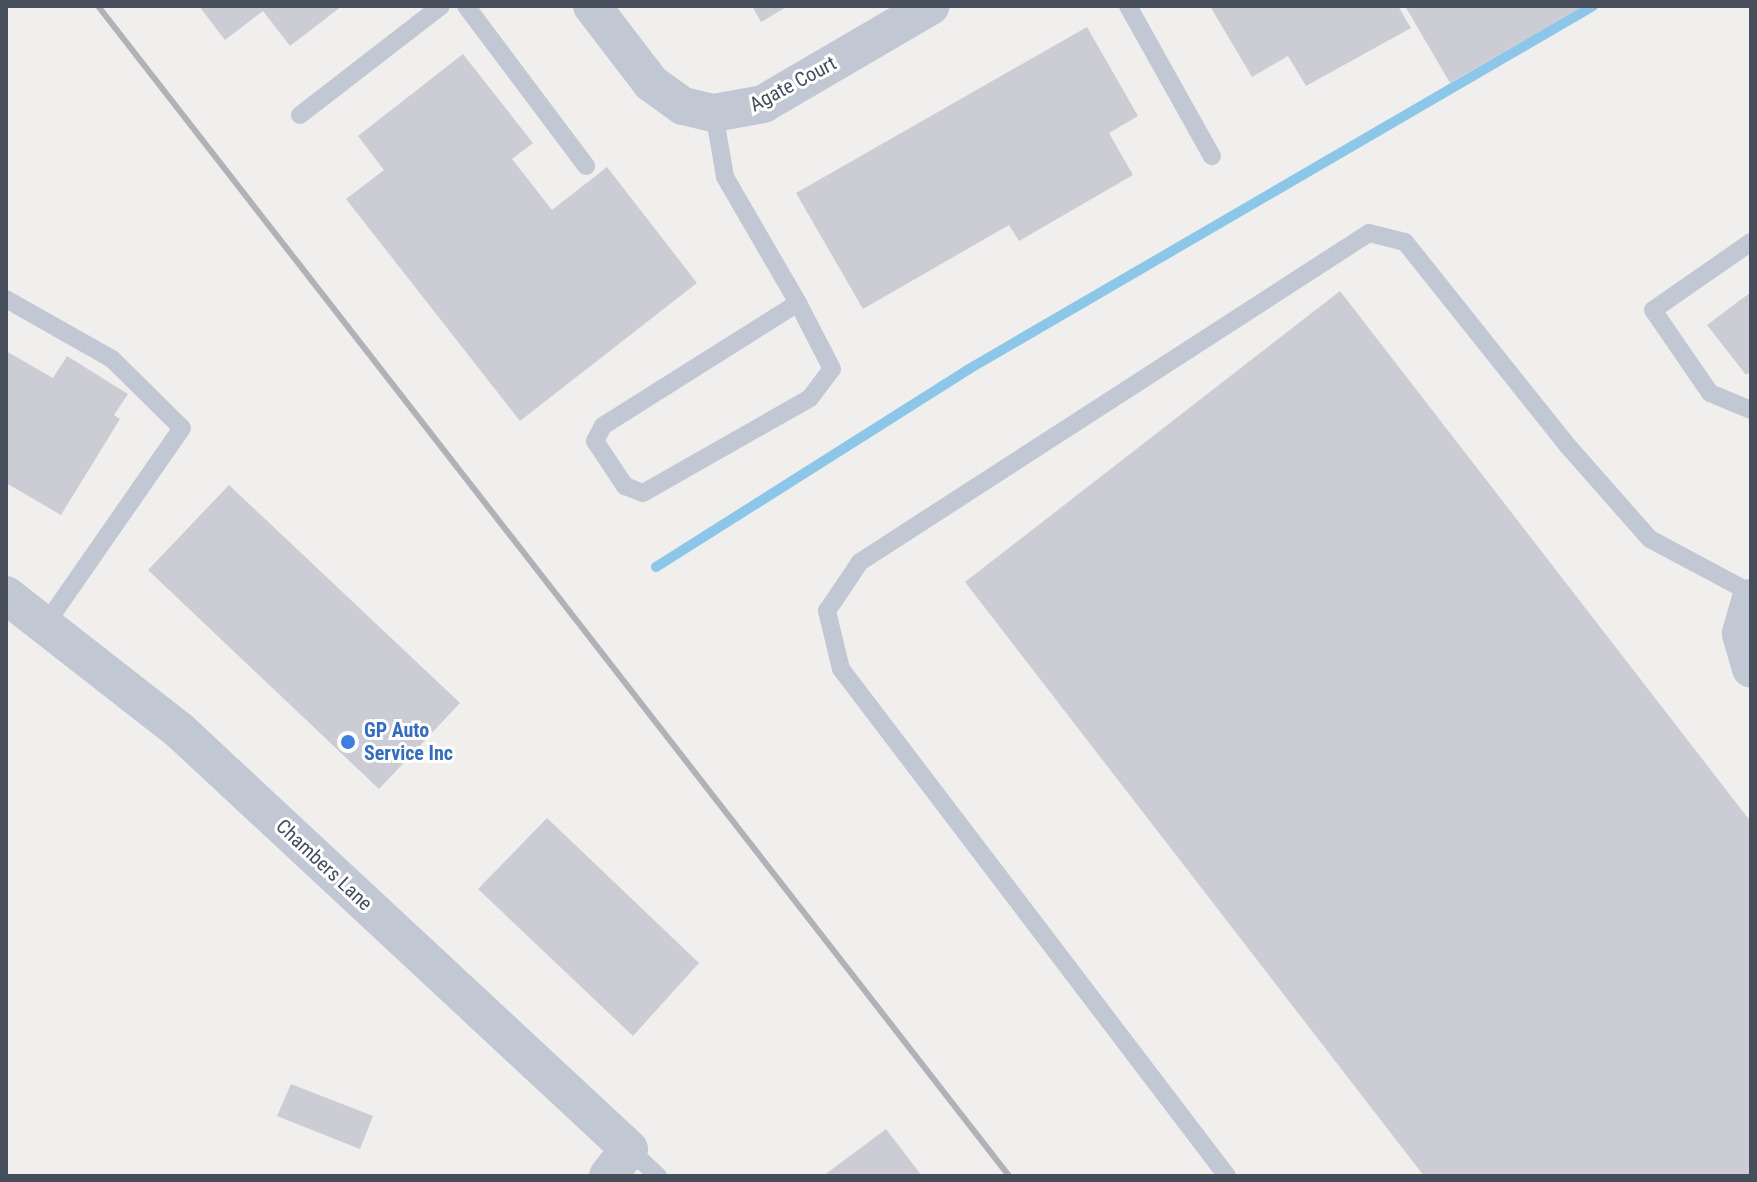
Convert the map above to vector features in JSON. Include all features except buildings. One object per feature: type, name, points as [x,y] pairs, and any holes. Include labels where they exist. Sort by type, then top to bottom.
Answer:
[{"type":"street","name":"Agate Court","points":[[592,6],[651,83],[683,106],[714,113],[763,104],[931,6]]},
{"type":"street","name":"Chambers Lane","points":[[6,595],[180,731],[619,1162]]},
{"type":"street","points":[[1751,595],[1741,634],[1751,669]]},
{"type":"lane","points":[[300,115],[441,6]]},
{"type":"lane","points":[[466,6],[586,166]]},
{"type":"lane","points":[[1128,6],[1212,156]]},
{"type":"lane","points":[[714,113],[725,177],[798,303],[832,369],[810,398],[643,493],[625,486],[595,441],[603,426],[798,303]]},
{"type":"lane","points":[[1227,1176],[841,669],[827,611],[860,562],[1369,233],[1405,242],[1650,539],[1751,595]]},
{"type":"lane","points":[[1751,242],[1653,310],[1710,393],[1751,410]]},
{"type":"lane","points":[[6,299],[112,359],[182,428],[46,624]]},
{"type":"lane","points":[[619,1162],[658,1176]]},
{"type":"waterway","points":[[656,567],[969,369],[1593,6]]},
{"type":"railway","points":[[98,6],[1009,1176]]},
{"type":"place","name":"GP Auto Service Inc","points":[[348,742]]}]
